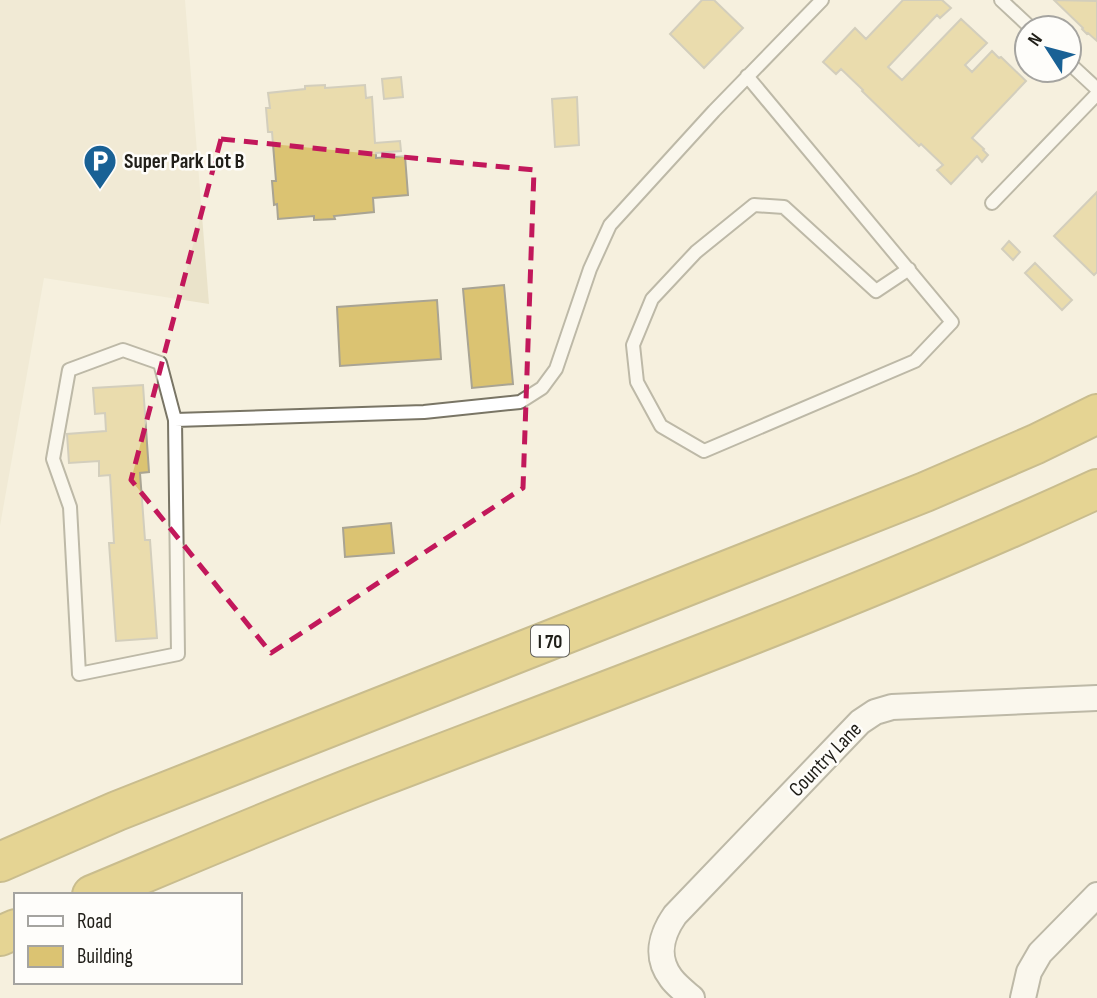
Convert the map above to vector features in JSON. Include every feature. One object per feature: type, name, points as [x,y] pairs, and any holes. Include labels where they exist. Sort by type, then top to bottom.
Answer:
[{"type":"highway","name":"I 70","points":[[0,862],[117,811],[925,492],[1036,444],[1097,414]]},
{"type":"highway","points":[[97,893],[375,779],[846,597],[1014,527],[1097,489]]},
{"type":"street","name":"Country Lane","points":[[692,998],[671,978],[662,962],[660,945],[666,927],[860,722],[875,712],[892,707],[1097,698]]},
{"type":"street","points":[[1023,998],[1029,972],[1040,953],[1097,895]]},
{"type":"lane","points":[[175,420],[424,412],[520,402],[542,388],[556,369],[590,269],[610,225],[714,111],[822,0]]},
{"type":"lane","points":[[1001,0],[1016,14]]},
{"type":"lane","points":[[747,76],[909,269],[952,322],[915,361],[704,451],[661,426],[637,382],[633,345],[652,299],[696,252],[754,205],[785,207],[876,291],[909,269]]},
{"type":"lane","points":[[992,203],[1097,91],[1083,77]]},
{"type":"lane","points":[[123,350],[160,363],[175,420],[178,654],[79,674],[70,507],[53,459],[69,370],[123,350]]},
{"type":"highlighted area","points":[[221,139],[534,170],[523,488],[271,653],[131,480]]},
{"type":"shaded area","name":"Super Park Lot B","points":[[0,0],[185,0],[209,304],[44,278],[0,526]]},
{"type":"building","points":[[702,0],[714,0],[743,28],[704,68],[670,34]]},
{"type":"building","points":[[903,0],[942,0],[951,8],[940,18],[937,15],[888,67],[902,80],[961,19],[987,43],[965,65],[972,72],[992,51],[1013,69],[1013,84],[1023,84],[972,138],[988,155],[982,162],[977,156],[951,184],[937,170],[943,165],[921,144],[919,146],[841,69],[836,74],[823,62],[855,28],[866,39]]},
{"type":"building","points":[[1054,0],[1097,1],[1097,41],[1083,30],[1083,14],[1068,14]]},
{"type":"building","points":[[401,77],[403,97],[384,99],[382,79]]},
{"type":"building","points":[[325,85],[325,88],[365,85],[366,98],[372,97],[375,143],[400,141],[401,151],[376,153],[376,158],[405,156],[408,195],[373,198],[374,212],[334,216],[335,219],[314,220],[314,216],[278,219],[272,181],[276,181],[272,132],[268,132],[266,108],[270,108],[268,93]]},
{"type":"building","points":[[577,97],[579,145],[555,147],[552,99]]},
{"type":"building","points":[[1097,192],[1097,272],[1094,275],[1054,236]]},
{"type":"building","points":[[1009,241],[1020,252],[1013,260],[1002,249]]},
{"type":"building","points":[[1035,263],[1072,300],[1062,310],[1025,273]]},
{"type":"building","points":[[504,285],[513,384],[472,388],[463,289]]},
{"type":"building","points":[[437,300],[441,359],[340,366],[337,307]]},
{"type":"building","points":[[143,385],[149,472],[140,473],[145,540],[150,540],[157,638],[116,641],[109,543],[114,543],[110,475],[99,476],[99,461],[69,463],[67,434],[106,431],[105,413],[95,414],[93,388]]},
{"type":"building","points":[[391,523],[394,553],[345,557],[343,528]]},
{"type":"place","name":"Super Park Lot B","points":[[100,191]]}]
